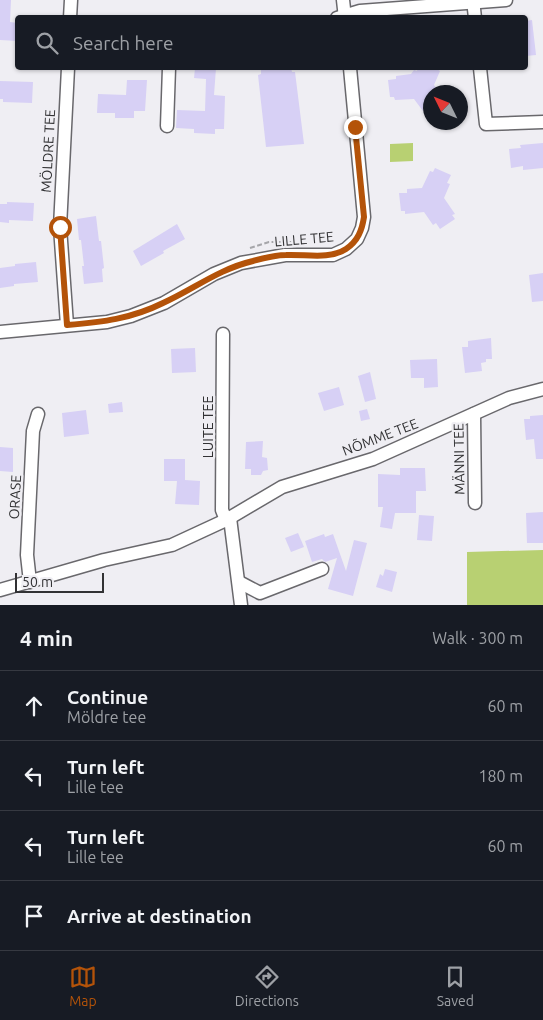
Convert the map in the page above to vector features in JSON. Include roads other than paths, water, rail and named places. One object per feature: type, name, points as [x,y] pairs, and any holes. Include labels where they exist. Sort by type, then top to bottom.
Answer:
[{"type":"street","points":[[70,15],[71,0]]},
{"type":"street","points":[[342,15],[343,0]]},
{"type":"street","points":[[348,15],[360,11],[506,0]]},
{"type":"street","points":[[473,2],[474,15]]},
{"type":"street","name":"MÖLDRE TEE","points":[[67,325],[60,227],[68,70]]},
{"type":"street","points":[[167,126],[168,70]]},
{"type":"street","name":"LILLE TEE","points":[[0,332],[108,322],[131,316],[164,303],[214,274],[241,263],[285,255],[333,255],[346,249],[357,240],[364,217],[350,70]]},
{"type":"street","points":[[480,70],[486,124],[543,122]]},
{"type":"street","name":"LUITE TEE","points":[[223,334],[222,510],[228,519]]},
{"type":"street","name":"NÕMME TEE","points":[[0,590],[104,560],[172,545],[228,519],[282,487],[372,458],[508,398],[543,389]]},
{"type":"street","name":"ORASE","points":[[30,582],[28,545],[33,431],[38,414]]},
{"type":"street","name":"MÄNNI TEE","points":[[474,414],[475,503]]},
{"type":"street","points":[[228,519],[241,605]]},
{"type":"street","points":[[239,582],[260,593],[322,569]]}]
